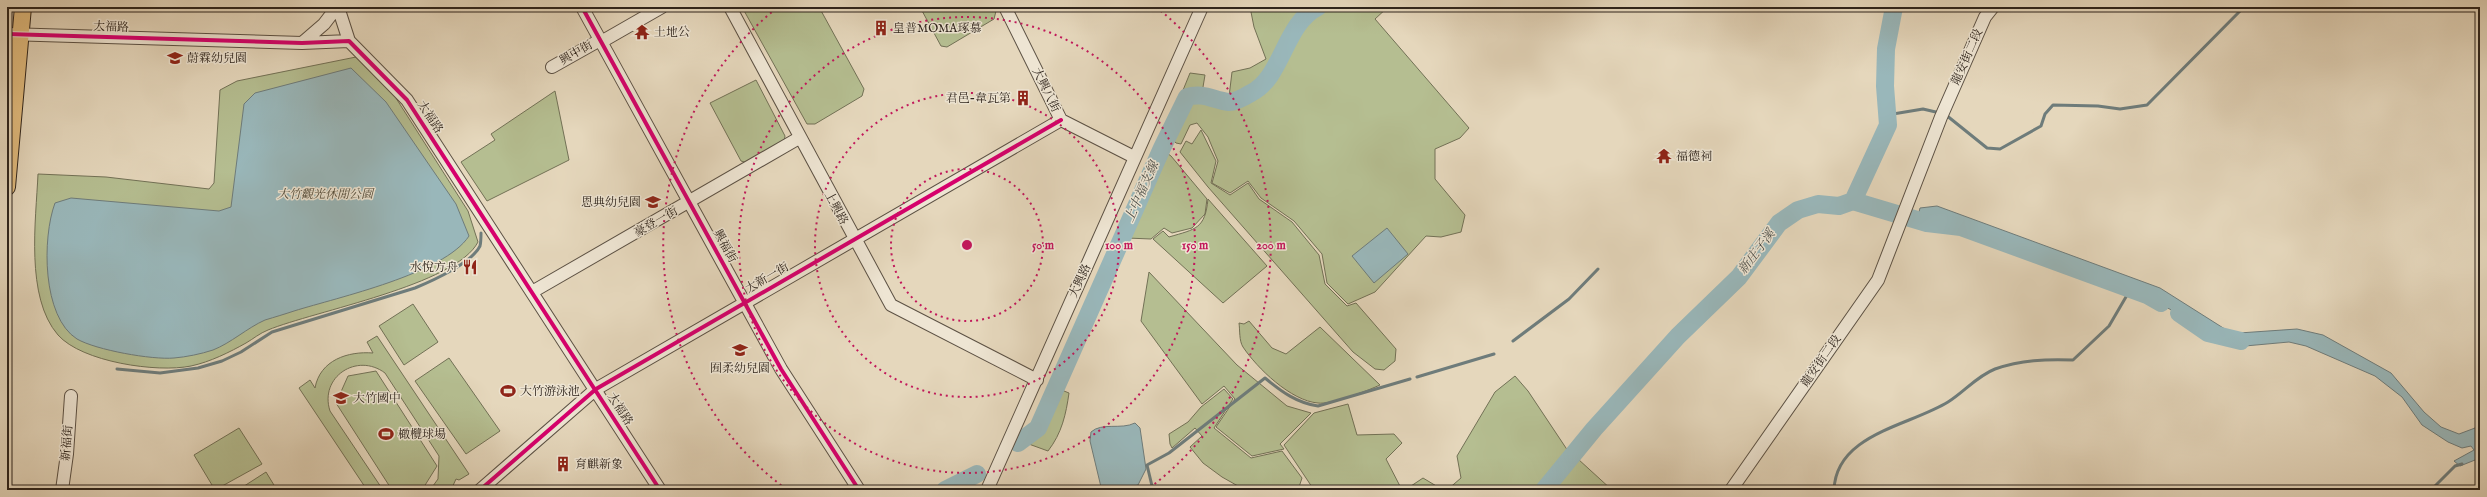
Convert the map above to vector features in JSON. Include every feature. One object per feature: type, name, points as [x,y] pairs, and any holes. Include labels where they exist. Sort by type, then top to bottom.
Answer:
[{"type":"main road","points":[[7,187],[14,34],[23,7]]},
{"type":"street","points":[[337,7],[349,41]]},
{"type":"street","points":[[302,43],[324,24],[337,7]]},
{"type":"street","name":"興福街","points":[[582,7],[793,390],[859,490]]},
{"type":"street","name":"興中街","points":[[552,67],[662,7]]},
{"type":"street","name":"上興路","points":[[730,7],[853,240],[891,305],[1037,380]]},
{"type":"street","name":"大興八街","points":[[1005,7],[1061,120],[1134,158]]},
{"type":"street","name":"大興路","points":[[987,490],[1202,7]]},
{"type":"street","name":"龍安街二段","points":[[1731,490],[1878,280],[1907,210],[1943,113],[1985,17],[1993,7]]},
{"type":"street","name":"大福路","points":[[14,34],[302,43],[349,41],[407,100],[596,389],[660,490]]},
{"type":"street","name":"大新一街","points":[[480,490],[596,389],[1061,120]]},
{"type":"street","name":"豪登一街","points":[[532,292],[799,138]]},
{"type":"street","name":"新福街","points":[[62,490],[71,396]]},
{"type":"green space","points":[[742,7],[819,7],[864,89],[862,96],[815,124],[807,124]]},
{"type":"green space","points":[[920,7],[993,7],[996,11],[994,19],[947,47],[941,46]]},
{"type":"green space","points":[[1250,7],[1388,7],[1375,19],[1469,128],[1460,138],[1435,149],[1435,179],[1465,215],[1461,232],[1441,237],[1426,236],[1375,292],[1348,304],[1327,283],[1322,254],[1294,221],[1261,198],[1248,181],[1230,193],[1212,183],[1218,161],[1208,137],[1197,123],[1190,125],[1181,144],[1176,143],[1166,132],[1190,73],[1205,75],[1201,99],[1228,105],[1232,72],[1250,68],[1266,59],[1254,27]]},
{"type":"green space","points":[[1407,7],[1437,7],[1425,11]]},
{"type":"green space","name":"大竹觀光休閒公園","points":[[356,57],[394,95],[468,211],[478,242],[465,257],[442,271],[414,284],[268,330],[227,353],[191,366],[159,368],[102,359],[69,344],[58,335],[48,319],[41,300],[37,279],[35,235],[38,174],[106,177],[209,189],[214,183],[220,90],[237,81]]},
{"type":"green space","points":[[756,80],[785,136],[784,142],[748,163],[741,161],[710,103]]},
{"type":"green space","points":[[555,91],[569,160],[487,201],[461,162],[495,140],[491,134]]},
{"type":"green space","points":[[1201,130],[1216,161],[1211,183],[1230,195],[1248,183],[1259,199],[1292,222],[1319,255],[1325,284],[1347,306],[1356,303],[1396,349],[1395,361],[1384,370],[1375,369],[1353,352],[1208,187],[1180,152],[1186,141],[1192,144]]},
{"type":"green space","points":[[1164,151],[1171,156],[1207,199],[1205,214],[1192,228],[1172,233],[1164,228],[1151,239],[1127,238]]},
{"type":"green space","points":[[1208,199],[1267,266],[1223,303],[1153,239],[1163,231],[1169,237],[1186,232],[1198,226],[1207,209]]},
{"type":"green space","points":[[1149,272],[1237,365],[1287,406],[1311,413],[1280,444],[1284,449],[1252,456],[1216,427],[1235,399],[1224,386],[1202,404],[1141,321]]},
{"type":"green space","points":[[413,304],[438,342],[404,365],[379,326]]},
{"type":"green space","points":[[1249,321],[1272,348],[1286,354],[1320,327],[1380,385],[1349,397],[1324,403],[1308,401],[1297,396],[1286,390],[1266,373],[1243,347],[1240,339],[1239,323],[1244,324]]},
{"type":"green space","points":[[377,336],[469,474],[459,480],[456,479],[451,490],[430,490],[438,479],[439,456],[385,373],[374,367],[363,365],[352,367],[343,371],[335,378],[330,388],[328,399],[330,411],[383,490],[367,490],[299,388],[310,380],[315,388],[318,378],[323,370],[336,359],[354,354],[373,353],[367,342]]},
{"type":"green space","points":[[449,358],[500,431],[466,454],[415,381]]},
{"type":"green space","name":"橄欖球場","points":[[376,371],[437,466],[422,490],[392,490],[336,403],[348,376]]},
{"type":"green space","points":[[1515,376],[1528,391],[1568,451],[1537,490],[1447,490],[1461,478],[1457,456],[1495,392]]},
{"type":"green space","points":[[1054,387],[1069,393],[1063,423],[1057,437],[1048,451],[1026,443]]},
{"type":"green space","points":[[1224,389],[1233,399],[1214,428],[1251,458],[1282,451],[1302,478],[1298,490],[1245,490],[1222,477],[1203,463],[1190,447],[1202,436],[1195,428],[1172,448],[1169,434],[1188,422],[1201,407]]},
{"type":"green space","points":[[1348,404],[1357,435],[1394,434],[1402,443],[1386,459],[1402,490],[1314,490],[1284,445],[1314,413]]},
{"type":"green space","points":[[239,428],[262,464],[215,490],[194,455]]},
{"type":"green space","points":[[1578,459],[1612,490],[1551,490]]},
{"type":"green space","points":[[266,472],[277,490],[238,490]]},
{"type":"green space","points":[[1423,478],[1443,490],[1405,490]]},
{"type":"water","name":"大竹觀光休閒公園","points":[[351,68],[386,102],[456,204],[469,236],[456,250],[415,273],[363,291],[265,320],[220,347],[179,358],[139,356],[97,347],[77,339],[65,328],[57,313],[51,296],[48,276],[48,236],[55,203],[71,198],[219,211],[231,207],[244,104],[255,93]]},
{"type":"water","points":[[1937,206],[2160,288],[2228,331],[2239,333],[2297,329],[2323,335],[2391,373],[2424,412],[2441,427],[2459,434],[2475,428],[2480,421],[2480,458],[2460,466],[2454,461],[2474,450],[2471,446],[2462,448],[2448,442],[2422,425],[2402,397],[2375,376],[2306,346],[2289,342],[2245,346],[2233,343],[2136,291],[1963,224],[1932,217],[1917,220],[1920,208]]},
{"type":"water","points":[[1387,228],[1408,254],[1374,283],[1352,256]]},
{"type":"water","points":[[1135,423],[1140,428],[1146,469],[1138,485],[1124,489],[1105,489],[1101,487],[1090,441],[1091,432],[1101,427],[1124,426]]},
{"type":"waterway","name":"上中福支線","points":[[1018,443],[1038,428],[1162,148],[1187,97],[1198,95],[1231,102],[1251,93],[1262,85],[1270,75],[1298,25],[1307,15],[1318,7]]},
{"type":"waterway","name":"新庄子溪","points":[[1544,490],[1594,429],[1678,336],[1739,277],[1779,223],[1798,210],[1818,204],[1839,206],[1853,201],[1888,125],[1885,86],[1886,49],[1894,7]]},
{"type":"waterway","points":[[1946,115],[1987,148],[2000,149],[2041,126],[2045,114],[2053,105],[2098,106],[2120,109],[2147,105],[2244,7]]},
{"type":"waterway","points":[[1887,115],[1923,109],[1940,113]]},
{"type":"waterway","points":[[1853,201],[1927,223],[1961,227],[2147,295],[2161,303]]},
{"type":"waterway","points":[[117,369],[160,373],[198,368],[222,361],[241,352],[272,332],[415,288],[441,276],[469,259],[476,252],[480,246],[481,233]]},
{"type":"waterway","points":[[1513,341],[1569,299],[1598,269]]},
{"type":"waterway","points":[[1834,490],[1838,471],[1847,456],[1861,444],[1877,434],[1948,402],[1988,372],[2005,366],[2024,362],[2043,360],[2073,360],[2109,326],[2130,290]]},
{"type":"waterway","points":[[2179,313],[2208,333],[2241,341]]},
{"type":"waterway","points":[[1417,377],[1494,354]]},
{"type":"waterway","points":[[1153,490],[1147,465],[1169,453],[1265,378],[1296,400],[1318,406],[1410,379]]},
{"type":"waterway","points":[[2431,490],[2455,466],[2462,464]]},
{"type":"waterway","name":"上中福支線","points":[[945,490],[977,474]]},
{"type":"cycle path","points":[[582,7],[781,369],[859,490]]},
{"type":"cycle path","points":[[7,34],[302,43],[349,41],[407,100],[660,490]]},
{"type":"cycle path","points":[[480,490],[596,389],[1061,120]]},
{"type":"place","name":"皇普MOMA琢慕","points":[[881,28]]},
{"type":"place","name":"土地公","points":[[642,32]]},
{"type":"place","name":"蔚霖幼兒園","points":[[175,58]]},
{"type":"place","name":"君邑-韋瓦第","points":[[1023,98]]},
{"type":"place","name":"福德祠","points":[[1664,156]]},
{"type":"place","name":"恩典幼兒園","points":[[653,202]]},
{"type":"place","name":"水悅方舟","points":[[470,267]]},
{"type":"place","name":"囿柔幼兒園","points":[[740,350]]},
{"type":"place","name":"大竹游泳池","points":[[508,391]]},
{"type":"place","name":"大竹國中","points":[[341,398]]},
{"type":"place","name":"橄欖球場","points":[[386,434]]},
{"type":"place","name":"育麒新象","points":[[563,464]]}]
